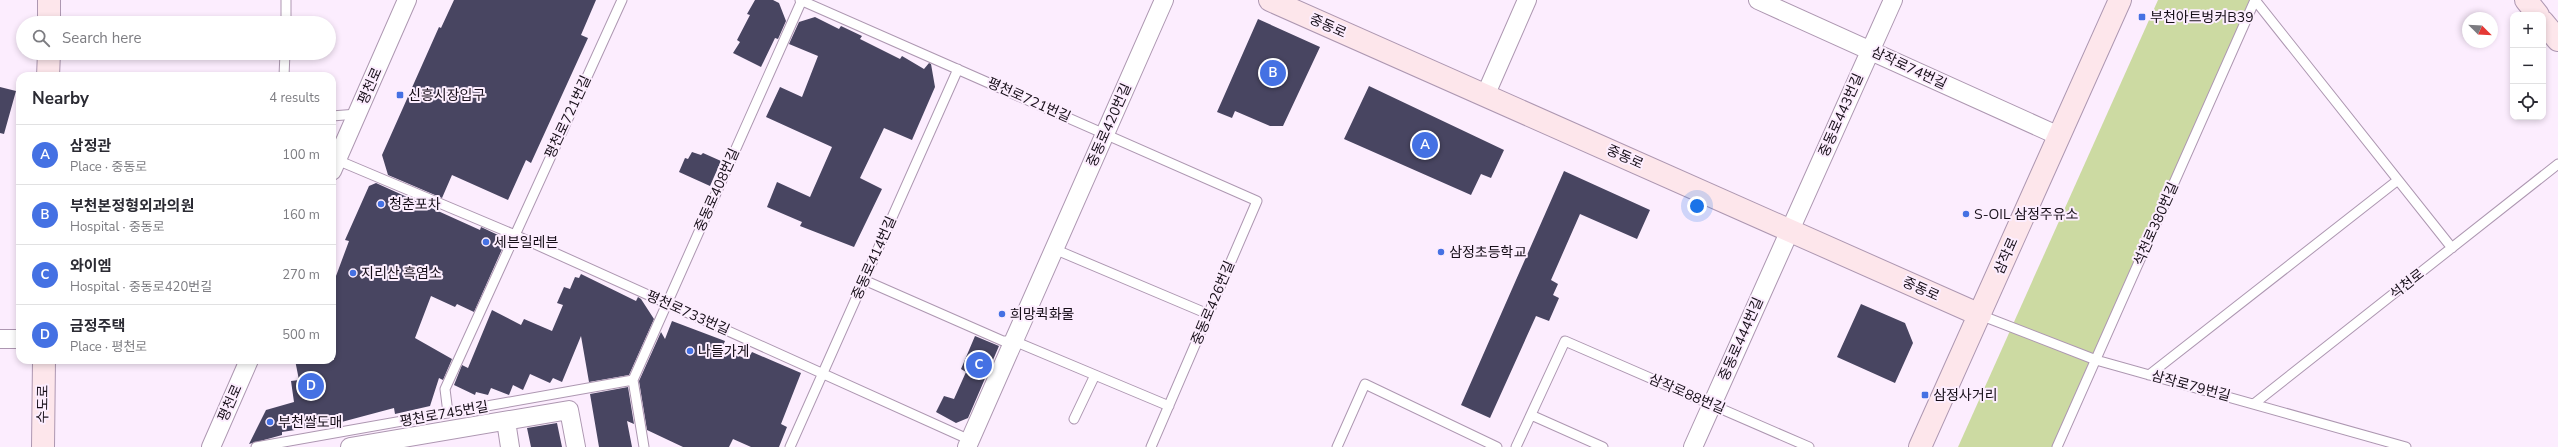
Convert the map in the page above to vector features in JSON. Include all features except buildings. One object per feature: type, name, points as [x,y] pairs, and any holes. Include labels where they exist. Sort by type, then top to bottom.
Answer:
[{"type":"street","points":[[49,0],[49,16]]},
{"type":"street","name":"평천로","points":[[336,163],[407,0]]},
{"type":"street","name":"중동로420번길","points":[[968,443],[1164,0]]},
{"type":"street","name":"중동로","points":[[1270,0],[1980,315]]},
{"type":"street","points":[[1485,96],[1527,0]]},
{"type":"street","name":"삼작로74번길","points":[[1758,0],[2059,136]]},
{"type":"street","name":"중동로443번길","points":[[1789,230],[1893,0]]},
{"type":"street","name":"삼작로","points":[[1920,447],[2120,0]]},
{"type":"street","points":[[2526,0],[2536,12]]},
{"type":"street","points":[[2546,26],[2558,40]]},
{"type":"street","name":"중동로444번길","points":[[1693,447],[1789,230]]},
{"type":"street","points":[[0,339],[16,339]]},
{"type":"street","name":"수도로","points":[[42,447],[44,364]]},
{"type":"street","name":"평천로","points":[[211,447],[246,364]]},
{"type":"street","points":[[361,446],[441,439],[506,421],[569,410],[576,447]]},
{"type":"street","points":[[506,421],[510,447]]},
{"type":"lane","points":[[286,0],[286,16]]},
{"type":"lane","name":"평천로721번길","points":[[515,235],[622,0]]},
{"type":"lane","name":"평천로721번길","points":[[801,0],[1257,201]]},
{"type":"lane","name":"중동로408번길","points":[[633,380],[801,0]]},
{"type":"lane","name":"석천로380번길","points":[[2057,447],[2255,0],[2452,248]]},
{"type":"lane","points":[[284,72],[285,60]]},
{"type":"lane","name":"중동로414번길","points":[[790,447],[958,68]]},
{"type":"lane","points":[[336,116],[357,114]]},
{"type":"lane","name":"석천로","points":[[2255,403],[2558,164]]},
{"type":"lane","name":"평천로733번길","points":[[336,165],[515,235],[823,374],[968,443]]},
{"type":"lane","points":[[2149,376],[2398,180]]},
{"type":"lane","name":"중동로426번길","points":[[1151,447],[1257,201]]},
{"type":"lane","points":[[448,413],[445,389],[515,235]]},
{"type":"lane","points":[[1054,249],[1208,314]]},
{"type":"lane","points":[[864,280],[1003,341],[1014,341],[1169,406]]},
{"type":"lane","name":"삼작로79번길","points":[[1980,315],[2096,360],[2149,376],[2255,403],[2406,447]]},
{"type":"lane","name":"삼작로88번길","points":[[1531,415],[1565,341],[1809,447]]},
{"type":"lane","points":[[1074,419],[1095,374]]},
{"type":"lane","points":[[633,380],[644,447]]},
{"type":"lane","name":"평천로745번길","points":[[256,447],[633,380]]},
{"type":"lane","points":[[1337,447],[1365,384],[1497,447]]},
{"type":"lane","points":[[1516,447],[1531,415],[1603,447]]},
{"type":"green space","points":[[2158,0],[2256,0],[2057,447],[1958,447]]},
{"type":"place","name":"부천아트벙커B39","points":[[2142,17]]},
{"type":"place","name":"부천본정형외과의원","points":[[1273,73]]},
{"type":"place","name":"신흥시장입구","points":[[400,95]]},
{"type":"place","name":"삼정관","points":[[1425,145]]},
{"type":"place","name":"청춘포차","points":[[381,204]]},
{"type":"place","name":"S-OIL 삼정주유소","points":[[1966,214]]},
{"type":"place","name":"세븐일레븐","points":[[486,242]]},
{"type":"place","name":"삼정초등학교","points":[[1441,252]]},
{"type":"place","name":"지리산 흑염소","points":[[353,273]]},
{"type":"place","name":"희망퀵화물","points":[[1002,314]]},
{"type":"place","name":"나들가게","points":[[690,351]]},
{"type":"place","name":"와이엠","points":[[979,365]]},
{"type":"place","name":"금정주택","points":[[311,386]]},
{"type":"place","name":"삼정사거리","points":[[1925,395]]},
{"type":"place","name":"부천쌀도매","points":[[270,422]]}]
